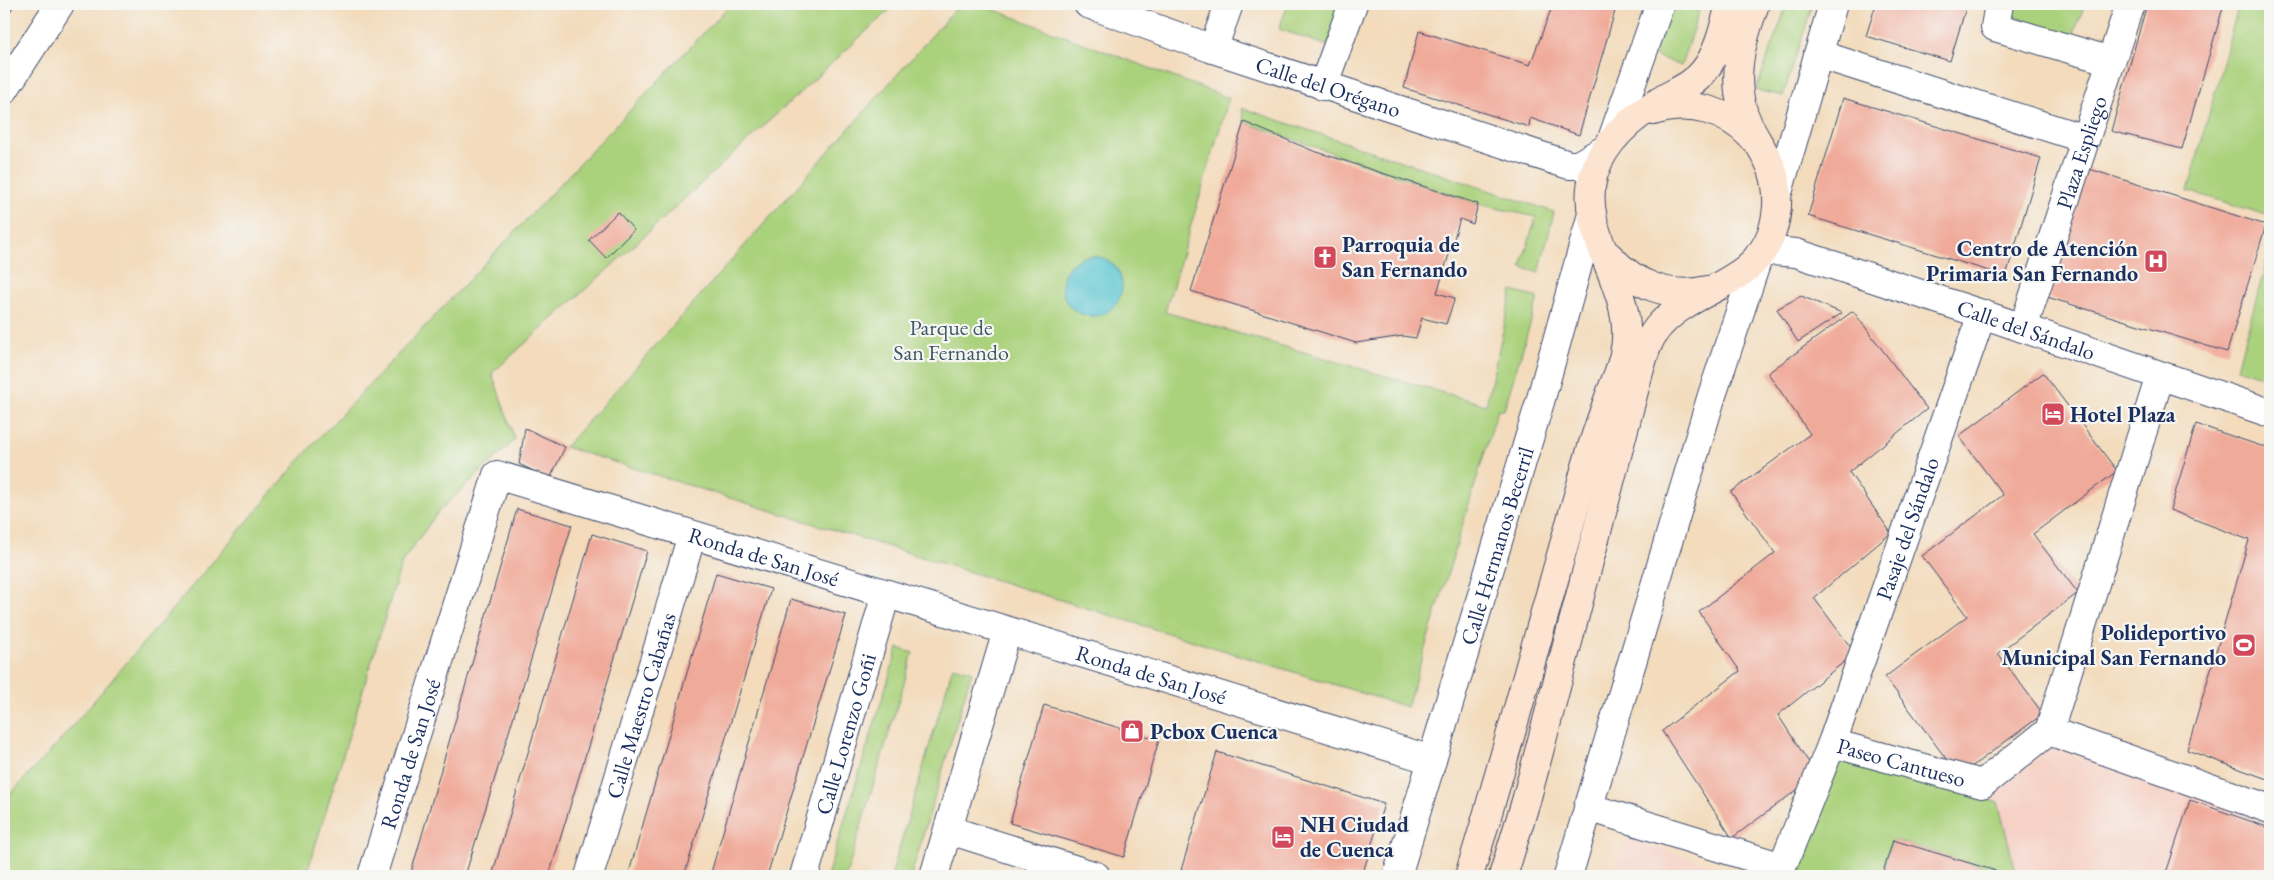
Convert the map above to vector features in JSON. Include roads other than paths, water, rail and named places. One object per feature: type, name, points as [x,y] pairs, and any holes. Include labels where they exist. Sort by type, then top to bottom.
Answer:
[{"type":"main road","name":"Calle Hermanos Becerril","points":[[1469,876],[1564,551],[1579,490],[1624,355],[1628,328],[1623,304],[1591,208],[1594,175],[1608,145],[1655,104],[1694,82],[1704,71],[1712,59],[1730,4]]},
{"type":"main road","name":"Calle Hermanos Becerril","points":[[1503,876],[1526,801],[1639,372],[1652,334],[1686,303],[1743,272],[1759,255],[1771,234],[1777,203],[1772,168],[1757,142],[1742,109],[1738,84],[1742,42],[1755,4]]},
{"type":"main road","name":"Calle Hermanos Becerril","points":[[1636,119],[1665,108],[1696,107],[1716,112],[1734,121],[1757,142]]},
{"type":"main road","name":"Calle Hermanos Becerril","points":[[1601,242],[1618,266],[1642,283],[1655,289],[1684,293],[1713,289]]},
{"type":"street","points":[[4,90],[60,4]]},
{"type":"street","name":"Calle del Orégano","points":[[1088,4],[1323,86],[1568,165]]},
{"type":"street","points":[[1213,49],[1229,4]]},
{"type":"street","points":[[1323,86],[1353,4]]},
{"type":"street","name":"Calle Hermanos Becerril","points":[[1608,145],[1660,4]]},
{"type":"street","name":"Calle Hermanos Becerril","points":[[1777,203],[1833,4]]},
{"type":"street","points":[[1999,4],[1995,27],[2111,61]]},
{"type":"street","name":"Plaza Espliego","points":[[2024,328],[2130,4]]},
{"type":"street","points":[[1818,54],[2085,139]]},
{"type":"street","points":[[1591,208],[1568,165],[1578,165],[1608,145]]},
{"type":"street","name":"Calle del Sándalo","points":[[1777,203],[1782,226],[1792,241],[1814,260],[2024,328],[2270,413]]},
{"type":"street","name":"Calle Hermanos Becerril","points":[[1397,876],[1540,402],[1591,208]]},
{"type":"street","points":[[1759,255],[1772,250],[1783,250],[1814,260]]},
{"type":"street","name":"Calle Hermanos Becerril","points":[[1568,876],[1712,395],[1759,255]]},
{"type":"street","name":"Pasaje del Sándalo","points":[[1832,743],[1982,314]]},
{"type":"street","points":[[2160,376],[2049,731],[2270,808]]},
{"type":"street","name":"Ronda de San José","points":[[372,876],[497,475],[1432,760]]},
{"type":"street","name":"Calle Maestro Cabañas","points":[[589,876],[692,535]]},
{"type":"street","name":"Calle Lorenzo Goñi","points":[[804,876],[886,594]]},
{"type":"street","points":[[934,876],[1007,631]]},
{"type":"street","name":"Paseo Cantueso","points":[[1588,807],[1782,867],[1832,743],[1982,784],[2049,731]]},
{"type":"street","points":[[949,830],[1096,876]]},
{"type":"water","points":[[1092,256],[1109,261],[1117,269],[1122,286],[1117,303],[1109,311],[1092,316],[1075,311],[1067,303],[1062,286],[1067,269],[1075,261]]},
{"type":"place","name":"Parroquia de San Fernando","points":[[1325,257]]},
{"type":"place","name":"Centro de Atención Primaria San Fernando","points":[[2156,261]]},
{"type":"place","name":"Hotel Plaza","points":[[2053,414]]},
{"type":"place","name":"Polideportivo Municipal San Fernando","points":[[2244,645]]},
{"type":"place","name":"Pcbox Cuenca","points":[[1132,731]]},
{"type":"place","name":"NH Ciudad de Cuenca","points":[[1283,837]]},
{"type":"park label","name":"Parque de San Fernando","points":[[951,340]]}]
